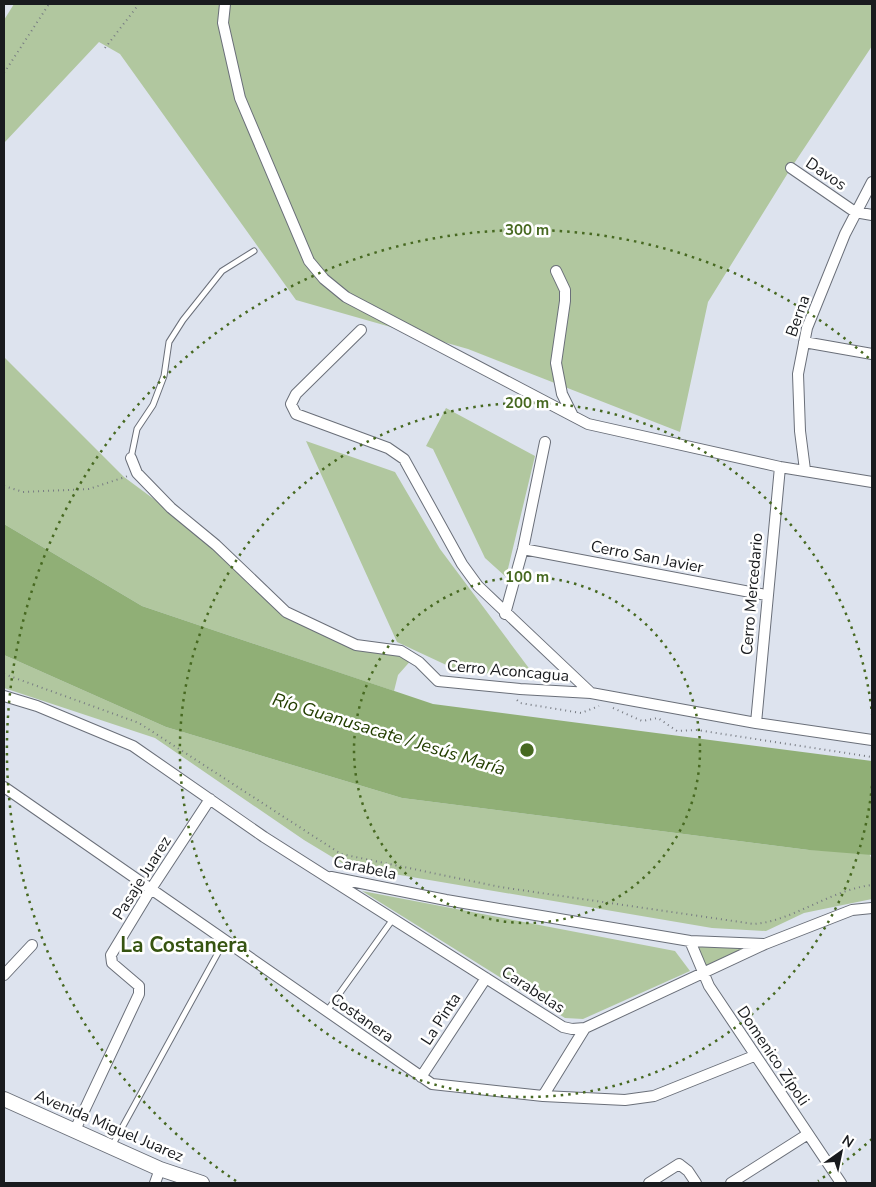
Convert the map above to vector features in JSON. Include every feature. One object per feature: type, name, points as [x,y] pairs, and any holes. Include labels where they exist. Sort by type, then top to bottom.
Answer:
[{"type":"street","points":[[225,4],[223,22],[240,98],[309,261],[324,279],[346,297],[588,424],[780,467],[872,482]]},
{"type":"street","name":"Davos","points":[[790,168],[856,212],[872,215]]},
{"type":"street","name":"Berna","points":[[805,470],[800,431],[798,374],[807,328],[856,212],[872,182]]},
{"type":"street","points":[[556,272],[565,290],[565,301],[556,363],[562,394],[573,416]]},
{"type":"street","points":[[361,330],[296,394],[291,404],[296,414],[388,448],[404,459],[462,564],[478,586],[591,693]]},
{"type":"street","points":[[804,342],[872,354]]},
{"type":"street","points":[[506,614],[523,549],[545,442]]},
{"type":"street","name":"Cerro Aconcagua","points":[[131,458],[137,473],[171,508],[216,545],[286,612],[356,645],[401,651],[419,662],[438,681],[520,689],[591,693],[756,723],[872,740]]},
{"type":"street","name":"Cerro Mercedario","points":[[756,723],[766,595],[780,467]]},
{"type":"street","name":"Cerro San Javier","points":[[523,549],[766,595]]},
{"type":"street","name":"Carabela","points":[[4,696],[37,706],[116,737],[149,756],[264,837],[326,876],[446,900],[690,941],[765,944]]},
{"type":"street","name":"Costanera","points":[[4,787],[432,1084],[544,1096],[625,1100],[654,1096],[754,1056]]},
{"type":"street","name":"Pasaje Juarez","points":[[76,1130],[139,994],[139,986],[112,963],[111,955],[151,889],[210,799]]},
{"type":"street","name":"Carabelas","points":[[326,876],[563,1027],[572,1029],[585,1028],[703,975],[765,944],[852,910],[872,908]]},
{"type":"street","name":"Domenico Zípoli","points":[[690,941],[703,975],[754,1056],[840,1183]]},
{"type":"street","points":[[4,975],[32,945]]},
{"type":"street","name":"La Pinta","points":[[421,1077],[486,978]]},
{"type":"street","points":[[544,1096],[585,1028]]},
{"type":"street","name":"Avenida Miguel Juarez","points":[[4,1098],[160,1168],[202,1183]]},
{"type":"street","points":[[731,1183],[808,1134]]},
{"type":"street","points":[[649,1183],[679,1164],[688,1171],[696,1183]]},
{"type":"street","points":[[155,1183],[160,1168]]},
{"type":"lane","points":[[131,458],[138,429],[153,405],[164,376],[169,342],[182,320],[222,271],[254,251]]},
{"type":"lane","points":[[327,1012],[394,919]]},
{"type":"lane","points":[[112,1147],[225,940]]},
{"type":"path","points":[[4,74],[49,4]]},
{"type":"path","points":[[105,48],[139,4]]},
{"type":"path","points":[[4,486],[23,492],[89,489],[137,473]]},
{"type":"path","points":[[4,674],[139,723],[341,854],[500,887],[754,924],[770,922],[824,898],[860,886],[872,885]]},
{"type":"path","points":[[516,698],[520,703],[581,713],[598,706],[605,707]]},
{"type":"path","points":[[612,708],[642,721],[658,718],[677,731],[716,733],[872,757]]},
{"type":"shaded area","points":[[14,4],[872,4],[872,46],[791,168],[708,302],[680,432],[468,349],[296,300],[120,54],[99,42],[4,143],[4,20]]},
{"type":"shaded area","points":[[4,357],[124,477],[216,545],[286,612],[356,645],[413,658],[398,675],[394,691],[142,606],[4,524]]},
{"type":"shaded area","points":[[446,408],[535,456],[506,577],[485,558],[433,449],[426,446]]},
{"type":"shaded area","points":[[306,441],[395,472],[440,549],[537,679],[457,670],[397,642]]},
{"type":"shaded area","points":[[4,655],[166,727],[402,798],[809,850],[868,851],[872,860],[872,899],[804,913],[766,931],[712,928],[347,866],[304,840],[155,738],[4,688]]},
{"type":"shaded area","points":[[362,891],[675,951],[690,971],[583,1019],[565,1018]]},
{"type":"shaded area","points":[[695,944],[753,947],[706,970]]},
{"type":"water","name":"Río Guanusacate / Jesús María","points":[[4,524],[142,606],[433,704],[872,761],[872,855],[809,850],[402,798],[166,727],[4,655]]},
{"type":"district","name":"La Costanera","points":[[184,945]]}]
